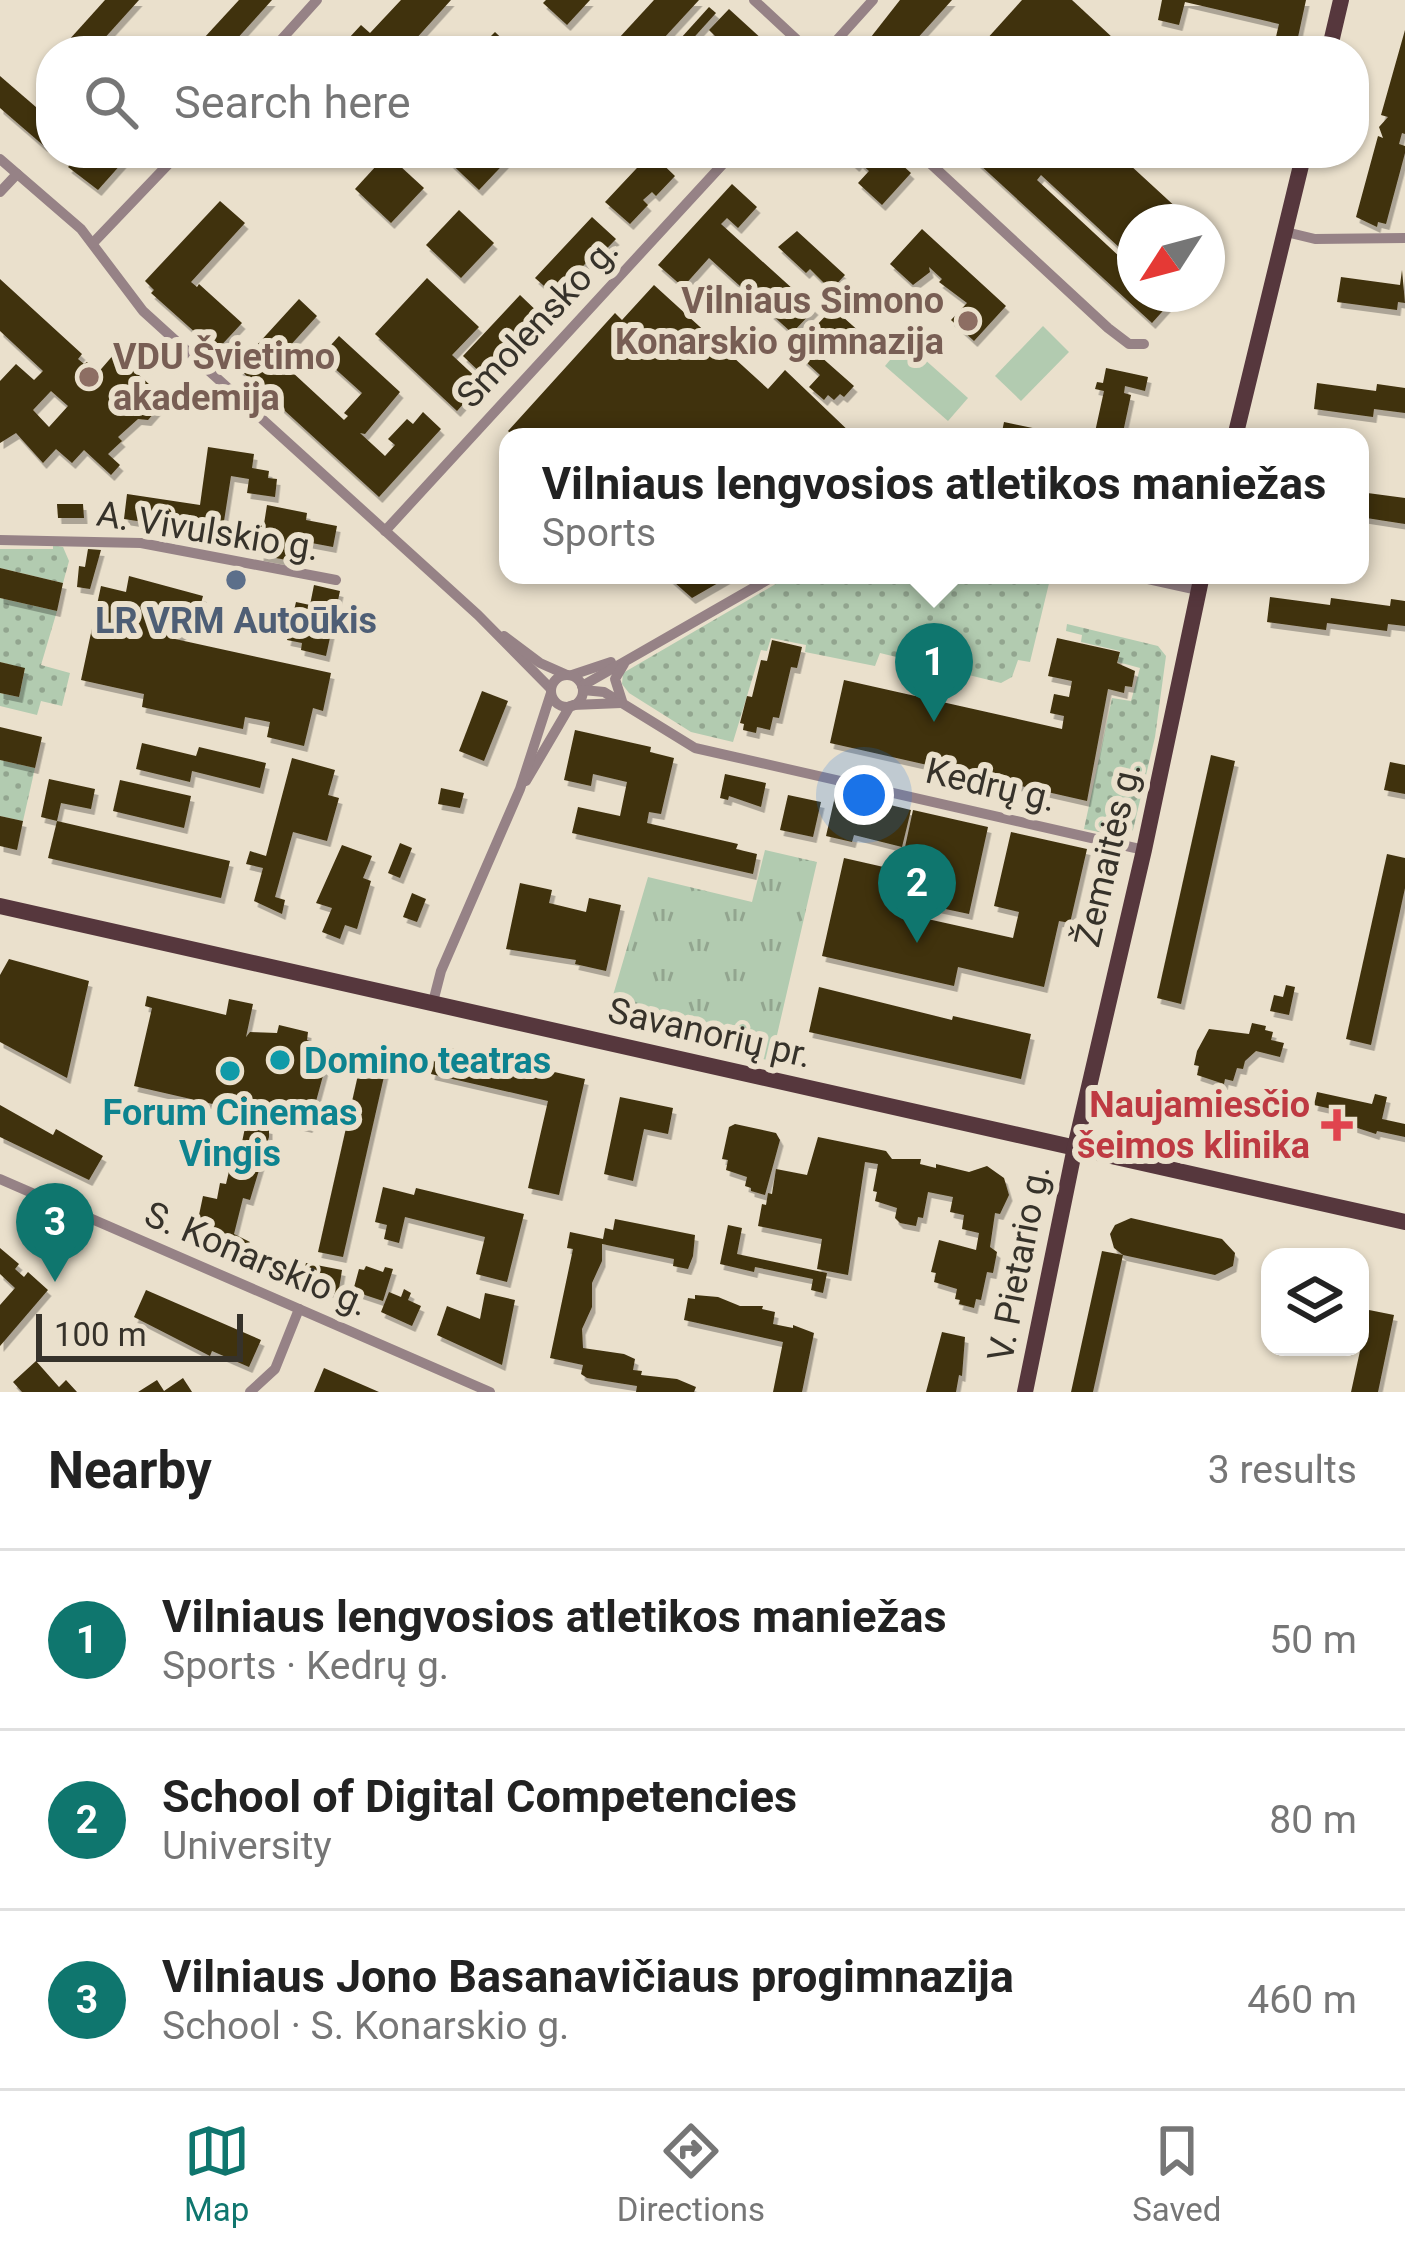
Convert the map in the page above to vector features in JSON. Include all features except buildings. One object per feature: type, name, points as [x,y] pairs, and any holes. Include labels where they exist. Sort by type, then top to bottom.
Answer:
[{"type":"main road","points":[[1333,36],[1341,0]]},
{"type":"main road","points":[[1237,428],[1301,168]]},
{"type":"main road","name":"Žemaitės g.","points":[[1075,1148],[1200,584]]},
{"type":"main road","name":"Savanorių pr.","points":[[0,906],[1405,1222]]},
{"type":"main road","name":"V. Pietario g.","points":[[1025,1392],[1075,1148]]},
{"type":"street","points":[[285,36],[317,0]]},
{"type":"street","points":[[754,0],[793,36]]},
{"type":"street","points":[[841,36],[873,0]]},
{"type":"street","points":[[0,159],[93,242],[143,311],[494,630],[559,704],[624,703]]},
{"type":"street","points":[[93,242],[165,168]]},
{"type":"street","name":"Smolensko g.","points":[[386,531],[719,168]]},
{"type":"street","points":[[935,168],[1108,328],[1129,344],[1144,344]]},
{"type":"street","points":[[0,192],[17,174]]},
{"type":"street","points":[[1286,232],[1315,239],[1405,238]]},
{"type":"street","name":"A. Vivulskio g.","points":[[0,540],[141,543],[336,580]]},
{"type":"street","points":[[520,789],[582,688],[631,655],[760,584]]},
{"type":"street","points":[[494,630],[540,663],[569,675],[582,688]]},
{"type":"street","points":[[433,1002],[441,971],[520,789],[555,680],[631,655]]},
{"type":"street","points":[[624,703],[615,679],[631,655]]},
{"type":"street","name":"Kedrų g.","points":[[582,688],[604,692],[695,748],[1144,850]]},
{"type":"street","name":"S. Konarskio g.","points":[[0,1179],[490,1392]]},
{"type":"street","points":[[250,1392],[275,1369],[299,1309]]},
{"type":"green space","points":[[1043,326],[1069,352],[1021,401],[995,376]]},
{"type":"green space","points":[[905,342],[968,398],[948,421],[885,366]]},
{"type":"green space","points":[[53,545],[63,547],[69,561],[63,583],[0,568],[0,549],[53,549]]},
{"type":"green space","points":[[776,584],[1049,584],[1030,662],[1018,660],[1012,677],[1001,683],[880,653],[875,666],[805,652],[806,645],[771,638],[767,651],[761,650],[733,742],[691,732],[629,693],[622,684],[623,673]]},
{"type":"green space","points":[[0,598],[57,611],[41,665],[70,673],[62,706],[41,701],[37,715],[0,706],[0,693],[19,697],[25,669],[0,662]]},
{"type":"green space","points":[[1067,624],[1158,646],[1166,656],[1155,737],[1133,830],[1125,837],[1084,829],[1112,698],[1131,701],[1140,668],[1118,662],[1120,651],[1081,642],[1082,635],[1066,631]]},
{"type":"green space","points":[[0,760],[35,768],[23,821],[0,816]]},
{"type":"green space","points":[[765,850],[817,862],[771,1061],[606,1019],[648,877],[752,902]]},
{"type":"place","name":"Vilniaus Simono Konarskio gimnazija","points":[[968,321]]},
{"type":"place","name":"VDU Švietimo akademija","points":[[89,377]]},
{"type":"place","name":"LR VRM Autoūkis","points":[[236,580]]},
{"type":"place","name":"Vilniaus lengvosios atletikos maniežas","points":[[934,722]]},
{"type":"place","name":"School of Digital Competencies","points":[[917,943]]},
{"type":"place","name":"Domino teatras","points":[[280,1060]]},
{"type":"place","name":"Forum Cinemas Vingis","points":[[230,1071]]},
{"type":"place","name":"Naujamiesčio šeimos klinika","points":[[1337,1125]]},
{"type":"place","name":"Vilniaus Jono Basanavičiaus progimnazija","points":[[55,1282]]}]
